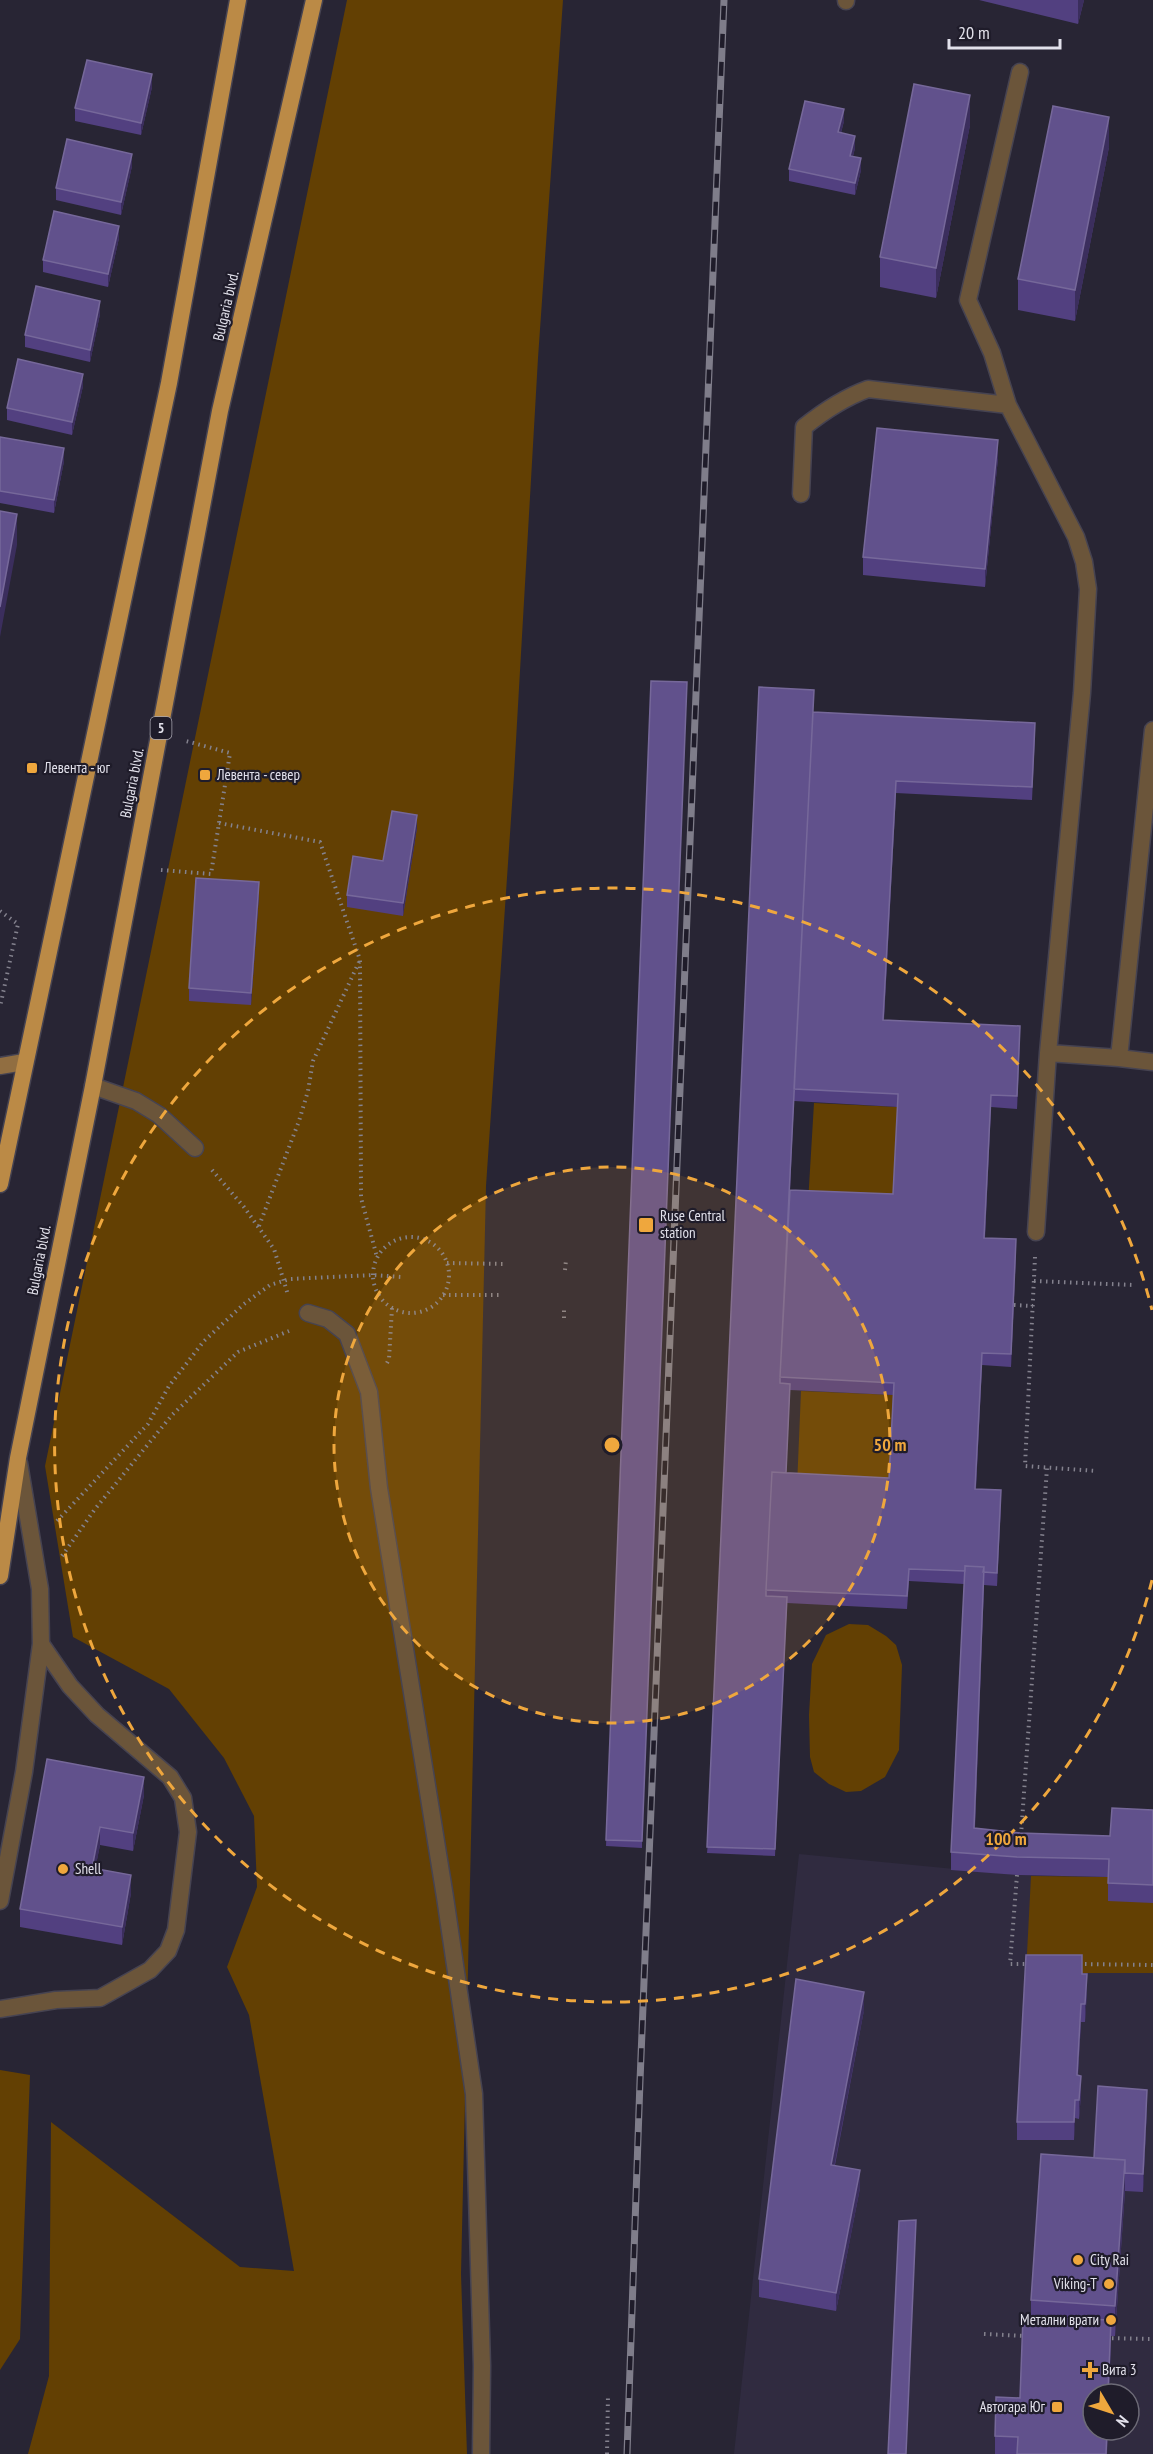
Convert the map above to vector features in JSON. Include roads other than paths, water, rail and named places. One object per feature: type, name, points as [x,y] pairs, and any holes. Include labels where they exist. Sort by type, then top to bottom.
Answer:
[{"type":"highway","points":[[0,1184],[169,384],[238,0]]},
{"type":"highway","name":"Bulgaria blvd.","points":[[0,1576],[18,1458],[93,1086],[220,411],[314,0]]},
{"type":"main road","points":[[0,1066],[24,1062]]},
{"type":"lane","points":[[1020,72],[968,300],[982,326],[1008,405],[1076,537],[1084,562],[1088,590],[1082,693],[1048,1053],[1036,1232]]},
{"type":"lane","points":[[801,494],[804,427],[823,411],[848,397],[868,389],[1008,405]]},
{"type":"lane","points":[[1119,1058],[1153,730]]},
{"type":"lane","points":[[1048,1053],[1153,1062]]},
{"type":"lane","points":[[93,1086],[136,1101],[159,1115],[195,1148]]},
{"type":"lane","points":[[309,1313],[328,1319],[347,1334],[369,1392],[379,1488],[474,2094],[482,2366],[482,2454]]},
{"type":"lane","points":[[0,1902],[24,1772],[41,1644],[40,1589],[18,1458]]},
{"type":"lane","points":[[0,2009],[57,2000],[100,1998],[150,1970],[168,1951],[176,1930],[182,1893],[188,1832],[183,1798],[170,1777],[97,1715],[70,1686],[41,1644]]},
{"type":"railway","points":[[627,2454],[724,0]]},
{"type":"place","name":"Левента - юг","points":[[32,768]]},
{"type":"place","name":"Левента - север","points":[[205,775]]},
{"type":"place","name":"Ruse Central station","points":[[646,1225]]},
{"type":"place","name":"Shell","points":[[63,1869]]},
{"type":"place","name":"City Rai","points":[[1078,2260]]},
{"type":"place","name":"Viking-T","points":[[1109,2284]]},
{"type":"place","name":"Метални врати","points":[[1111,2320]]},
{"type":"place","name":"Вита 3","points":[[1090,2370]]},
{"type":"place","name":"Автогара Юг","points":[[1057,2407]]}]
